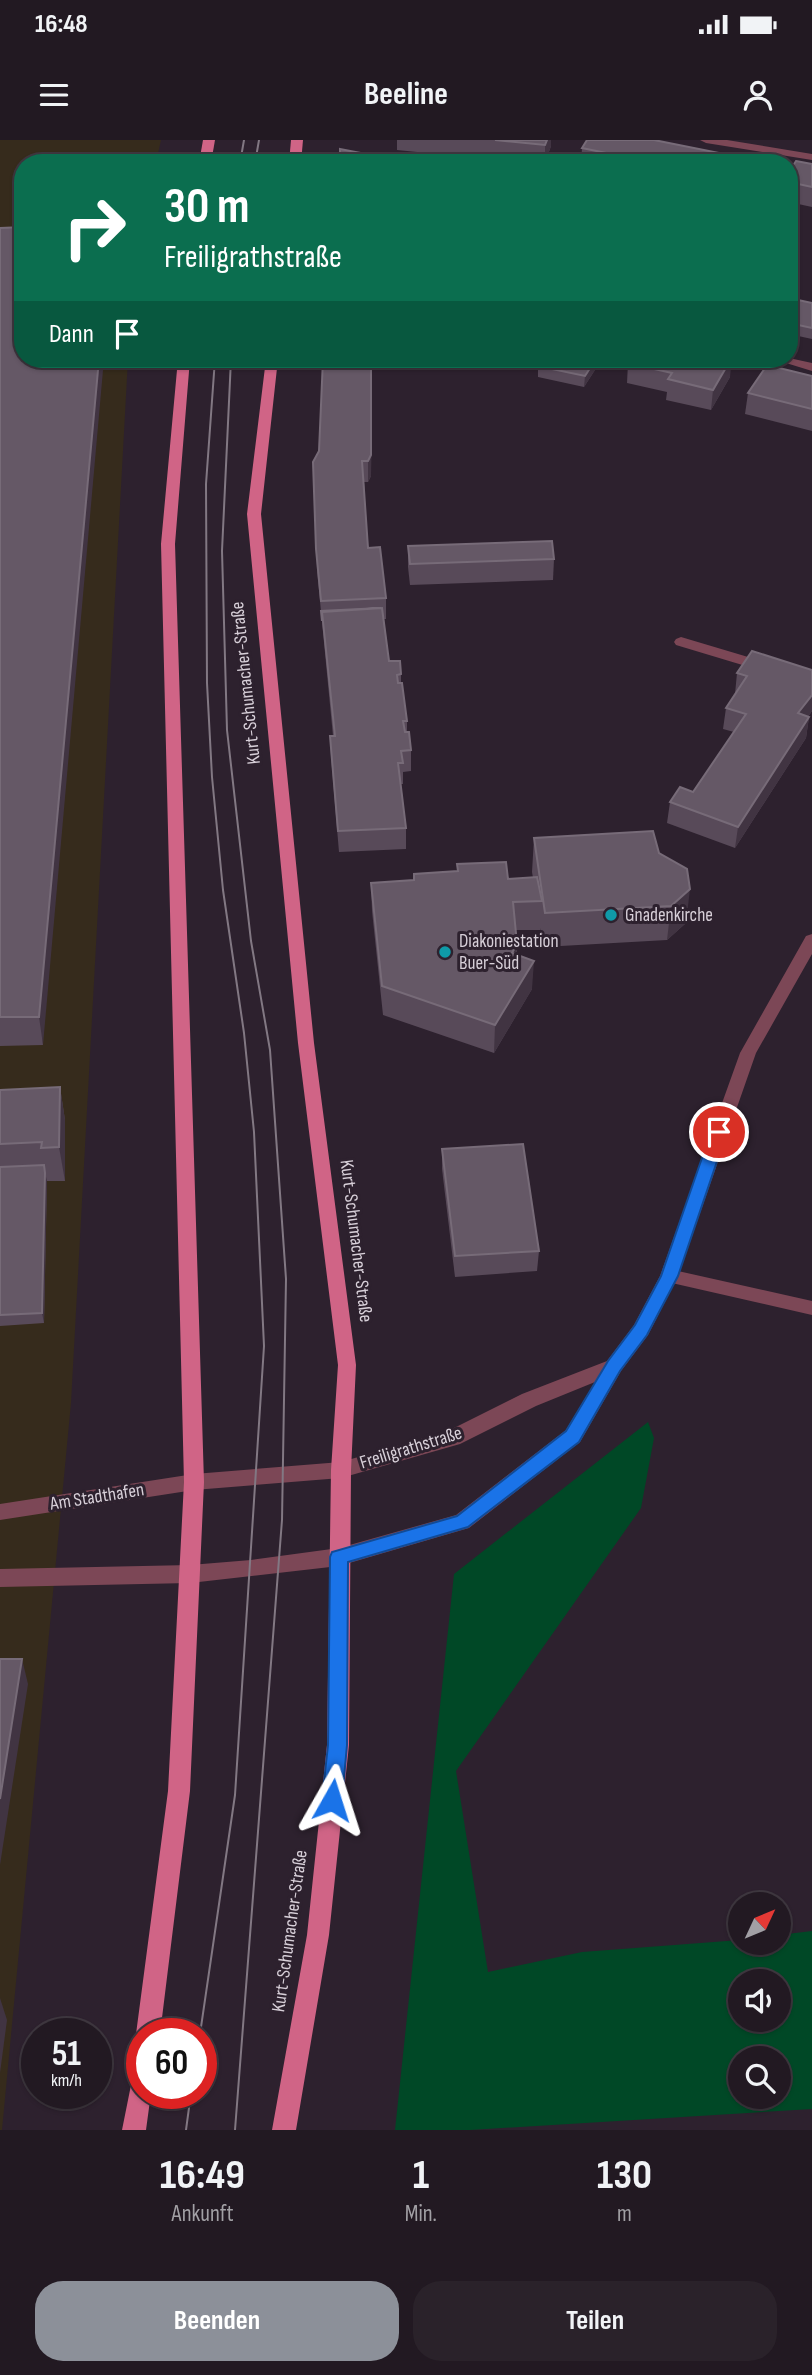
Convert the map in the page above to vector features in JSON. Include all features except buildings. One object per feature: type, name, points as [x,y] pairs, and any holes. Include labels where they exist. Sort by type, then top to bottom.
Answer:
[{"type":"main road","points":[[150,2018],[179,1791],[194,1482],[168,544],[183,368]]},
{"type":"main road","name":"Kurt-Schumacher-Straße","points":[[271,368],[254,514],[306,1043],[347,1365],[341,1470],[338,1745],[318,1935],[284,2130]]},
{"type":"main road","points":[[134,2130],[137,2109]]},
{"type":"street","points":[[706,140],[793,154]]},
{"type":"street","points":[[681,642],[812,681]]},
{"type":"street","points":[[0,1578],[190,1574],[339,1557],[462,1522],[573,1436],[614,1366],[641,1330],[669,1276],[748,1053],[812,940]]},
{"type":"street","points":[[669,1276],[812,1308]]},
{"type":"street","name":"Freiligrathstraße","points":[[194,1482],[341,1470],[453,1438],[528,1400],[614,1366]]},
{"type":"street","name":"Am Stadthafen","points":[[0,1512],[194,1482]]},
{"type":"shaded area","points":[[0,140],[161,140],[158,154],[14,154],[14,368],[128,368],[71,1403],[0,2130]]},
{"type":"green space","points":[[648,1422],[654,1438],[641,1508],[456,1771],[488,1972],[582,1952],[728,1941],[728,1955],[791,1955],[791,1934],[812,1931],[812,2109],[470,2130],[395,2130],[454,1574]]},
{"type":"tram line","points":[[242,154],[244,140]]},
{"type":"tram line","points":[[257,154],[259,140]]},
{"type":"tram line","points":[[202,2018],[235,1795],[264,1346],[254,1132],[244,1033],[223,890],[212,777],[207,683],[206,484],[214,368]]},
{"type":"tram line","points":[[231,368],[222,551],[227,730],[251,941],[270,1050],[286,1279],[282,1520],[235,2130]]},
{"type":"tram line","points":[[186,2130],[189,2109]]},
{"type":"place","name":"Gnadenkirche","points":[[611,915]]},
{"type":"place","name":"Diakoniestation Buer-Süd","points":[[445,952]]},
{"type":"route","points":[[332,1800],[338,1745],[339,1557],[462,1522],[573,1436],[614,1366],[641,1330],[669,1276],[719,1132]]}]
